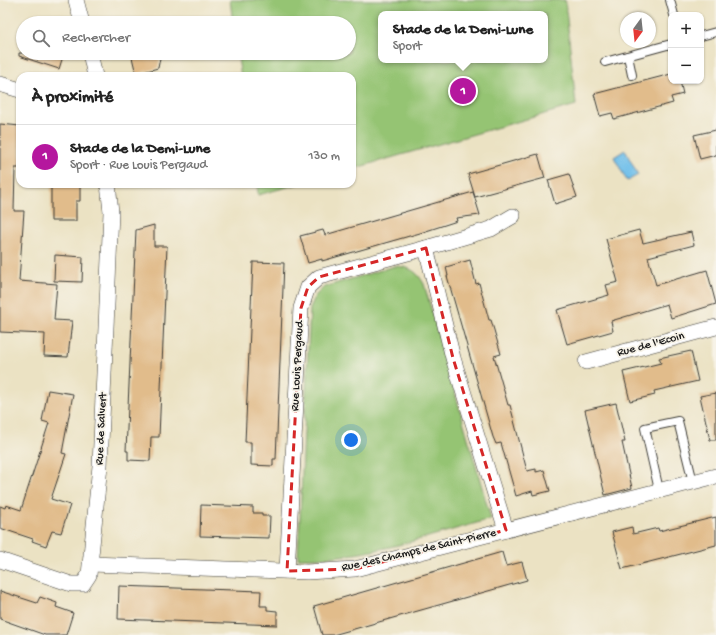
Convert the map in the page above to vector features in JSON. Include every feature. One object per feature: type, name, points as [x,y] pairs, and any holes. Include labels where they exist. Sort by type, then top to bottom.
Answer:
[{"type":"street","points":[[76,0],[80,16]]},
{"type":"street","points":[[92,60],[94,72]]},
{"type":"street","points":[[0,84],[16,89]]},
{"type":"street","name":"Rue de Salvert","points":[[0,560],[78,585],[83,584],[87,580],[91,564],[100,466],[110,212],[108,188]]},
{"type":"street","name":"Rue Louis Pergaud","points":[[287,571],[301,308],[308,288],[319,277],[491,229],[513,216]]},
{"type":"street","points":[[426,248],[454,358],[506,530]]},
{"type":"street","name":"Rue de l'Ecoin","points":[[586,362],[716,327]]},
{"type":"street","name":"Rue des Champs de Saint-Pierre","points":[[91,564],[331,572],[355,569],[716,476]]},
{"type":"lane","points":[[670,0],[673,12]]},
{"type":"lane","points":[[704,35],[716,32]]},
{"type":"lane","points":[[606,62],[668,45]]},
{"type":"lane","points":[[628,56],[632,75]]},
{"type":"lane","points":[[659,490],[645,428],[678,421],[693,482]]},
{"type":"highlighted area","points":[[426,248],[453,358],[506,530],[355,569],[287,571],[301,308],[308,287],[319,277]]},
{"type":"green space","points":[[230,0],[565,0],[576,105],[356,168],[356,72],[240,72],[238,60],[356,60],[356,16],[232,16]]},
{"type":"green space","points":[[257,188],[283,188],[258,195]]},
{"type":"green space","points":[[395,266],[405,267],[412,270],[419,276],[424,284],[491,519],[396,546],[323,558],[298,558],[310,309],[315,296],[324,287]]},
{"type":"water","points":[[625,150],[638,175],[627,181],[614,157]]},
{"type":"building","points":[[31,60],[62,60],[59,69]]},
{"type":"building","points":[[133,60],[160,60],[158,68],[143,72],[136,72]]},
{"type":"building","points":[[668,75],[668,84],[681,84],[683,94],[671,97],[673,103],[614,119],[612,113],[600,116],[594,94]]},
{"type":"building","points":[[0,124],[16,126],[14,211],[24,211],[19,281],[57,284],[54,320],[72,321],[68,357],[44,356],[45,334],[0,332]]},
{"type":"building","points":[[716,130],[716,155],[700,159],[694,135]]},
{"type":"building","points":[[538,154],[545,178],[475,197],[468,174]]},
{"type":"building","points":[[569,174],[577,197],[555,204],[548,180]]},
{"type":"building","points":[[51,188],[80,188],[80,201],[76,201],[76,221],[51,221]]},
{"type":"building","points":[[473,192],[480,215],[456,218],[457,221],[420,233],[322,261],[322,259],[308,263],[300,236],[323,230],[325,235]]},
{"type":"building","points":[[154,225],[154,246],[167,246],[159,437],[151,437],[150,461],[128,460],[128,451],[126,451],[136,230]]},
{"type":"building","points":[[639,230],[643,243],[691,232],[694,245],[648,257],[656,285],[707,270],[716,304],[671,318],[667,304],[611,321],[613,331],[567,344],[557,310],[609,295],[606,285],[618,282],[606,239]]},
{"type":"building","points":[[55,255],[83,257],[82,282],[54,281]]},
{"type":"building","points":[[470,260],[476,284],[479,283],[489,320],[491,320],[501,354],[494,356],[508,405],[510,405],[527,471],[536,469],[536,472],[544,470],[550,491],[533,495],[532,491],[516,496],[501,443],[496,444],[493,437],[447,276],[446,267]]},
{"type":"building","points":[[253,262],[284,263],[276,459],[273,459],[273,466],[251,465],[251,442],[245,442]]},
{"type":"building","points":[[691,351],[698,381],[654,391],[655,395],[630,401],[623,372],[661,363],[659,358]]},
{"type":"building","points":[[48,390],[73,394],[62,453],[66,454],[51,499],[70,505],[61,533],[52,531],[46,546],[32,541],[33,539],[0,528],[0,506],[5,508],[6,505],[21,510],[49,423],[42,421]]},
{"type":"building","points":[[716,393],[716,440],[710,440],[700,396]]},
{"type":"building","points":[[616,403],[625,442],[622,442],[632,488],[605,495],[585,410]]},
{"type":"building","points":[[201,505],[253,507],[253,513],[262,513],[262,516],[270,516],[269,538],[200,536]]},
{"type":"building","points":[[716,517],[716,545],[622,569],[612,532],[632,527],[633,534],[658,528],[659,531]]},
{"type":"building","points":[[502,552],[506,566],[522,562],[527,580],[333,635],[322,635],[314,606]]},
{"type":"building","points":[[119,586],[261,591],[260,606],[267,606],[267,610],[277,611],[277,625],[118,619]]},
{"type":"building","points":[[0,591],[37,603],[40,597],[57,603],[56,607],[73,613],[66,635],[45,635],[0,619]]},
{"type":"place","name":"Stade de la Demi-Lune","points":[[463,91]]}]
